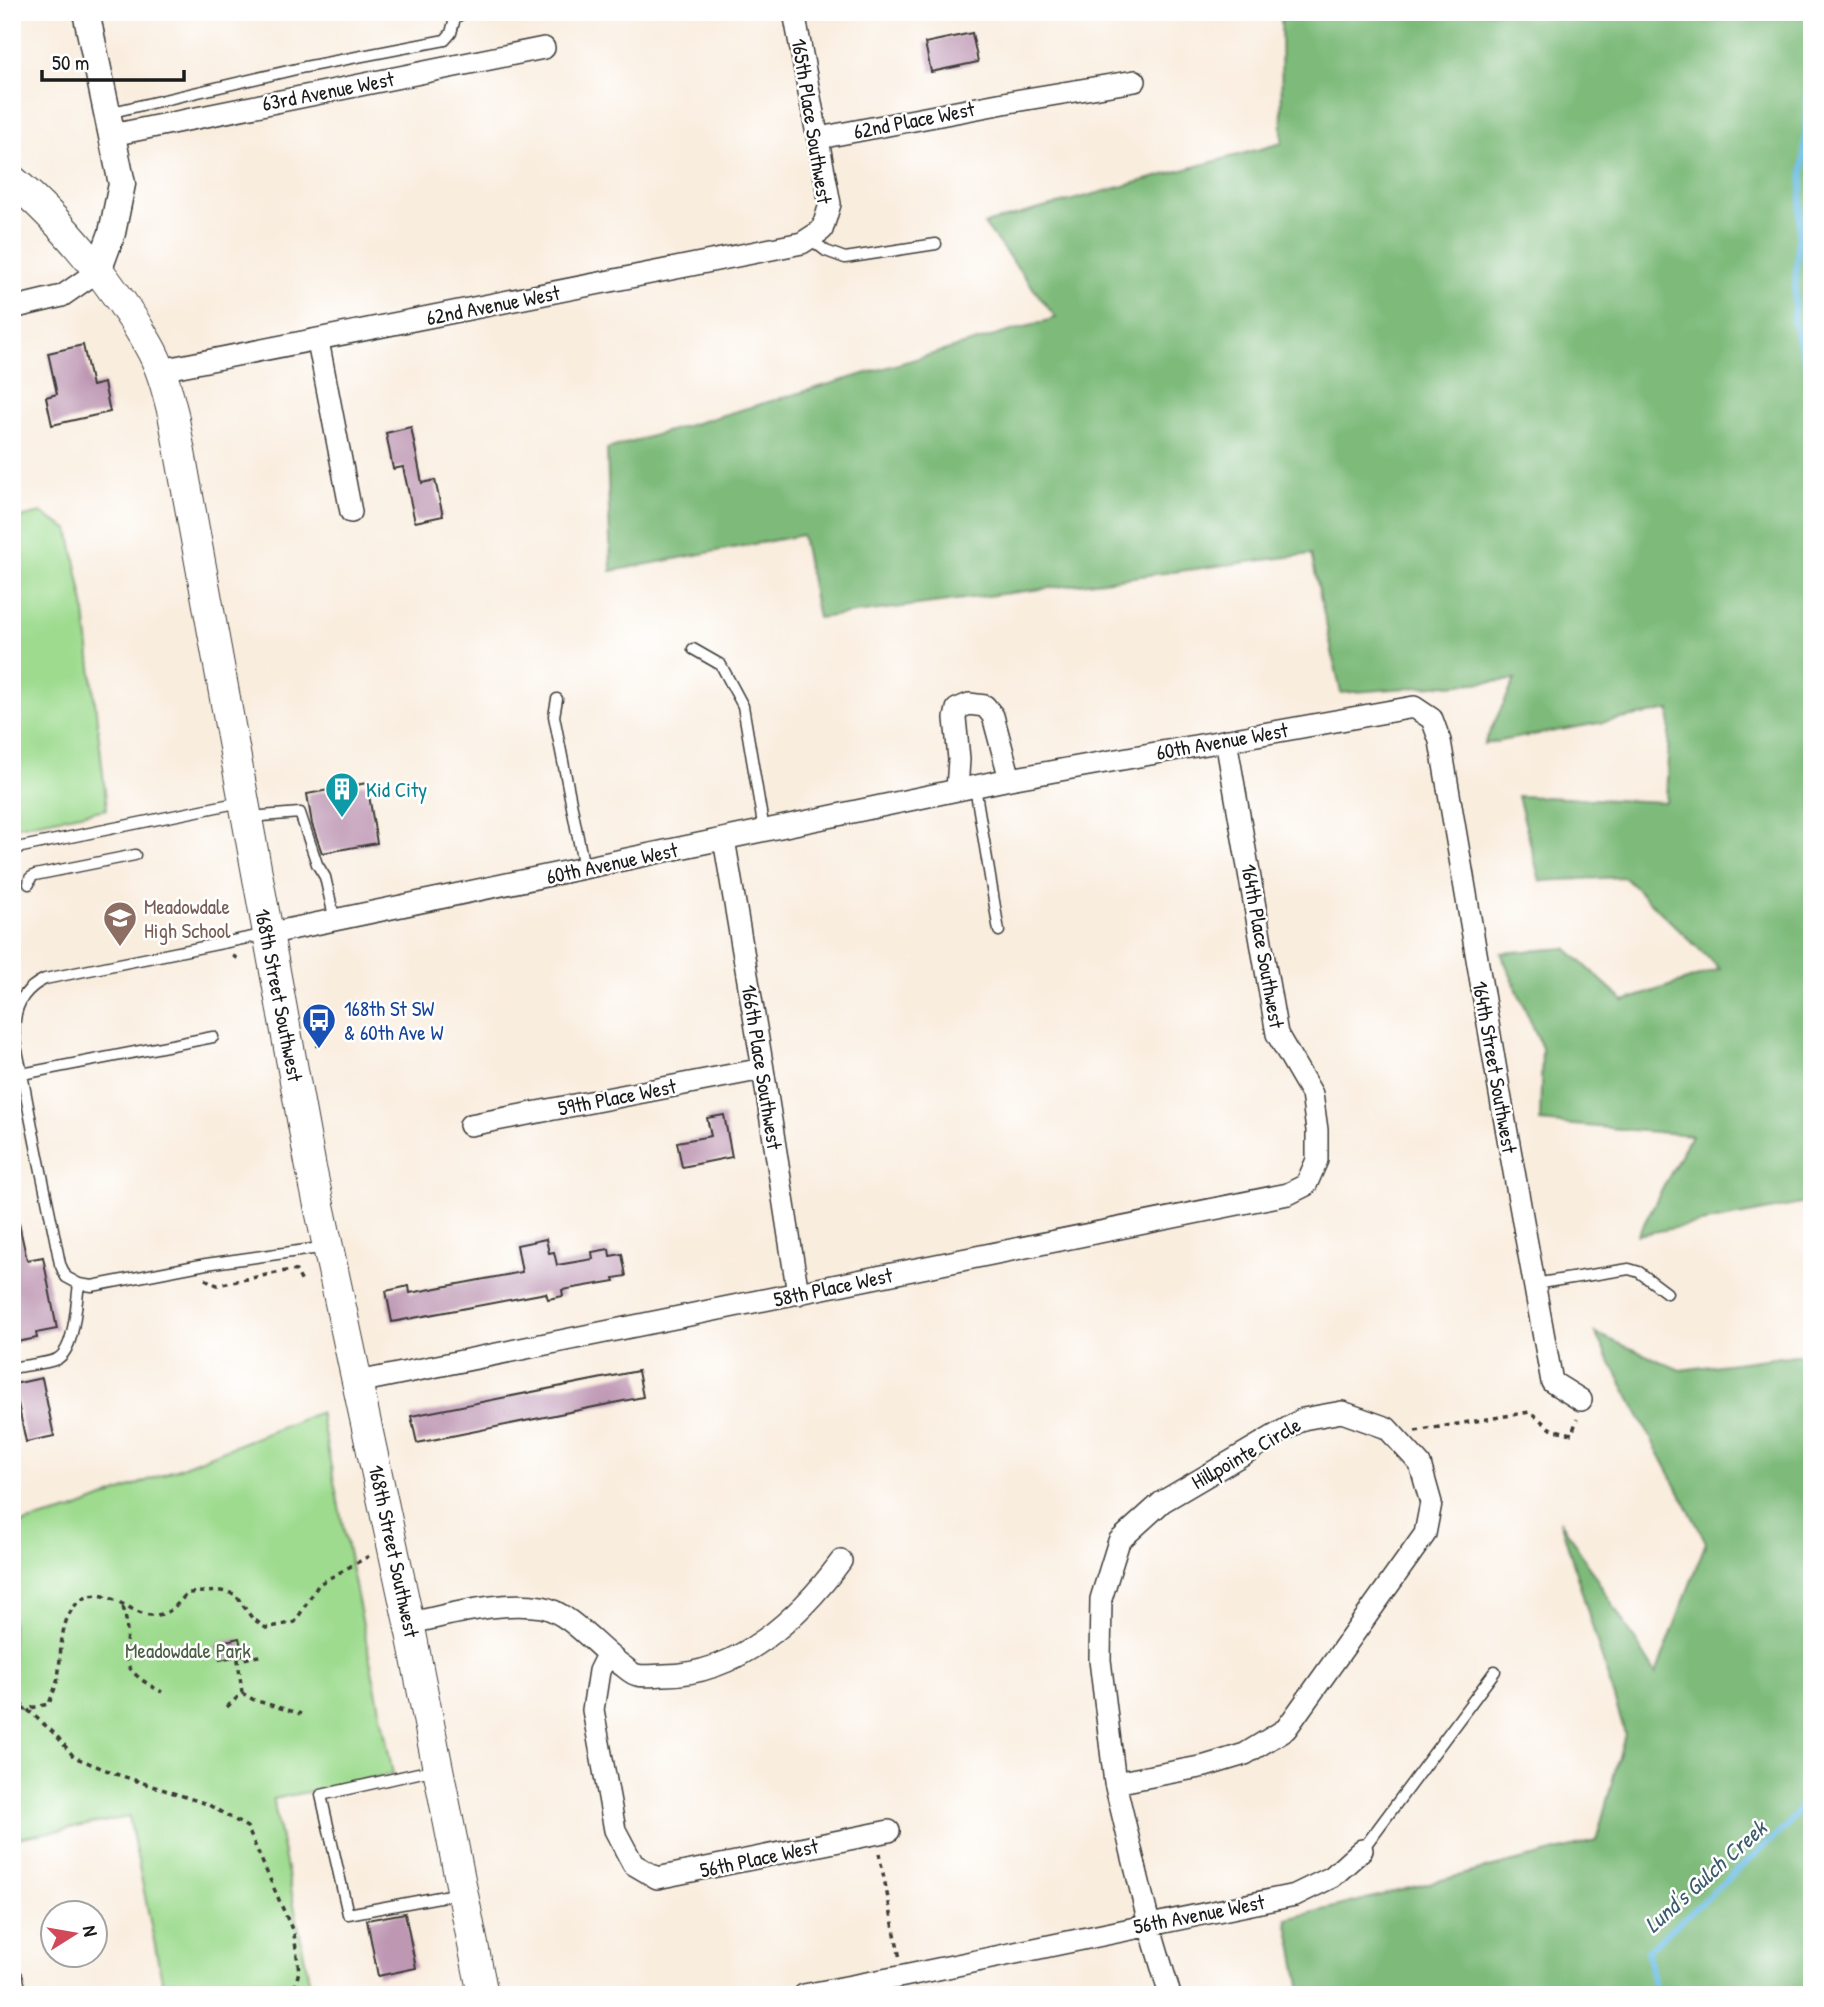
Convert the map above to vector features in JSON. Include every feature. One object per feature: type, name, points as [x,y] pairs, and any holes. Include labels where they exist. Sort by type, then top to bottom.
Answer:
[{"type":"main road","name":"168th Street Southwest","points":[[12,180],[34,198],[98,271],[149,344],[161,370],[173,414],[327,1247],[409,1623],[483,1995]]},
{"type":"street","points":[[12,308],[62,296],[98,271],[112,233],[122,184],[86,12]]},
{"type":"street","name":"165th Place Southwest","points":[[794,12],[830,204],[815,234]]},
{"type":"street","name":"63rd Avenue West","points":[[110,124],[544,48]]},
{"type":"street","name":"62nd Place West","points":[[819,138],[1135,81]]},
{"type":"street","name":"62nd Avenue West","points":[[161,370],[802,243],[815,234]]},
{"type":"street","points":[[318,341],[351,512]]},
{"type":"street","points":[[966,788],[955,718],[957,709],[969,704],[985,706],[993,716],[1010,779]]},
{"type":"street","name":"60th Avenue West","points":[[267,934],[1010,779],[1413,707],[1432,719]]},
{"type":"street","name":"164th Street Southwest","points":[[1432,719],[1440,741],[1552,1382],[1581,1400]]},
{"type":"street","name":"164th Place Southwest","points":[[1226,740],[1277,1034],[1312,1094],[1317,1130],[1317,1160],[1306,1185]]},
{"type":"street","name":"166th Place Southwest","points":[[724,839],[798,1294]]},
{"type":"street","name":"59th Place West","points":[[470,1125],[763,1069]]},
{"type":"street","name":"58th Place West","points":[[358,1382],[1288,1194],[1306,1185]]},
{"type":"street","name":"Hillpointe Circle","points":[[1115,1783],[1205,1766],[1245,1754],[1286,1729],[1425,1534],[1431,1503],[1420,1464],[1387,1428],[1342,1412],[1303,1419],[1162,1502],[1119,1541],[1101,1599],[1100,1660],[1115,1783],[1149,1924]]},
{"type":"street","points":[[409,1623],[481,1609],[512,1606],[544,1608],[570,1621],[607,1655],[636,1675],[685,1675],[715,1667],[777,1631],[823,1585],[841,1561]]},
{"type":"street","name":"56th Place West","points":[[607,1655],[598,1671],[593,1710],[615,1830],[632,1864],[657,1878],[882,1832]]},
{"type":"street","name":"56th Avenue West","points":[[804,1995],[898,1983],[1149,1924],[1295,1895],[1332,1877],[1362,1850]]},
{"type":"street","points":[[1149,1924],[1170,1995]]},
{"type":"street","points":[[12,1978],[16,1995]]},
{"type":"lane","points":[[110,124],[305,67],[445,40],[451,33],[455,18],[465,12]]},
{"type":"lane","points":[[815,234],[826,251],[845,258],[936,243]]},
{"type":"lane","points":[[694,649],[721,665],[743,706],[764,830]]},
{"type":"lane","points":[[557,699],[554,716],[584,868]]},
{"type":"lane","points":[[966,788],[999,931]]},
{"type":"lane","points":[[12,849],[245,809],[300,813],[317,864],[325,877],[335,921]]},
{"type":"lane","points":[[29,884],[34,875],[135,855]]},
{"type":"lane","points":[[267,934],[45,979],[32,985],[24,996],[15,1020],[22,1074],[60,1264],[66,1277],[79,1284],[92,1286],[206,1264],[327,1247]]},
{"type":"lane","points":[[22,1074],[213,1037]]},
{"type":"lane","points":[[1534,1283],[1629,1269],[1639,1272],[1667,1293]]},
{"type":"lane","points":[[12,1368],[57,1359],[66,1351],[71,1339],[79,1284]]},
{"type":"lane","name":"56th Avenue West","points":[[1362,1850],[1495,1671]]},
{"type":"lane","points":[[439,1769],[321,1795],[348,1914],[463,1893]]},
{"type":"path","points":[[309,1006],[318,1047]]},
{"type":"path","points":[[202,1278],[217,1285],[291,1270],[296,1271],[302,1282]]},
{"type":"path","points":[[1400,1442],[1412,1432],[1530,1412],[1551,1430],[1573,1434],[1581,1400]]},
{"type":"path","points":[[12,1712],[49,1704],[57,1681],[65,1625],[73,1605],[86,1597],[107,1595],[122,1605],[147,1615],[167,1612],[188,1593],[221,1591],[235,1594],[252,1618],[266,1628],[295,1622],[319,1584],[392,1542]]},
{"type":"path","points":[[122,1605],[126,1618],[124,1651],[127,1666],[143,1682],[162,1692]]},
{"type":"path","points":[[12,1654],[20,1703],[56,1735],[74,1757],[207,1804],[247,1828],[294,1934],[299,1971],[293,1995]]},
{"type":"path","points":[[242,1693],[238,1660],[264,1655]]},
{"type":"path","points":[[227,1707],[242,1693]]},
{"type":"path","points":[[242,1693],[254,1700],[301,1714]]},
{"type":"path","points":[[882,1832],[898,1983]]},
{"type":"green space","points":[[1281,12],[1812,12],[1812,1202],[1638,1235],[1691,1135],[1540,1122],[1542,1048],[1501,953],[1566,948],[1624,1001],[1720,969],[1624,877],[1540,881],[1518,796],[1666,802],[1670,710],[1484,744],[1515,680],[1341,693],[1311,554],[818,618],[802,535],[611,571],[607,449],[1056,318],[984,224],[1282,143]]},
{"type":"green space","points":[[41,513],[69,530],[84,604],[107,809],[12,827],[12,520]]},
{"type":"green space","points":[[1595,1333],[1680,1370],[1812,1353],[1812,1995],[1302,1995],[1287,1919],[1596,1841],[1625,1734],[1560,1520],[1656,1674],[1706,1542]]},
{"type":"green space","name":"Meadowdale Park","points":[[320,1412],[393,1774],[273,1799],[312,1995],[165,1995],[129,1817],[12,1839],[12,1526],[73,1510]]},
{"type":"building","points":[[972,33],[978,62],[931,72],[925,43]]},
{"type":"building","points":[[83,345],[92,386],[104,383],[110,412],[52,425],[46,397],[57,394],[48,353]]},
{"type":"building","points":[[411,427],[422,483],[435,480],[443,516],[415,522],[403,467],[393,469],[386,433]]},
{"type":"building","name":"Kid City","points":[[367,783],[377,843],[322,853],[312,824],[307,794]]},
{"type":"building","points":[[724,1115],[732,1157],[682,1167],[677,1142],[711,1136],[707,1118]]},
{"type":"building","points":[[12,1224],[19,1224],[27,1260],[43,1257],[57,1329],[36,1333],[37,1338],[12,1343]]},
{"type":"building","points":[[546,1239],[549,1253],[554,1252],[557,1265],[593,1259],[592,1252],[609,1249],[610,1256],[622,1254],[626,1276],[614,1278],[615,1281],[562,1290],[563,1296],[548,1299],[546,1293],[392,1322],[386,1291],[409,1286],[410,1293],[522,1272],[517,1245]]},
{"type":"building","points":[[638,1371],[643,1397],[417,1443],[411,1416]]},
{"type":"building","points":[[42,1378],[54,1436],[26,1442],[14,1384]]},
{"type":"building","points":[[239,1638],[243,1655],[220,1660],[217,1643]]},
{"type":"building","points":[[405,1913],[416,1968],[378,1976],[367,1920]]},
{"type":"waterway","name":"Lund's Gulch Creek","points":[[1812,32],[1793,321],[1812,381]]},
{"type":"waterway","name":"Lund's Gulch Creek","points":[[1656,1995],[1647,1951],[1786,1827],[1812,1791]]},
{"type":"place","name":"Kid City","points":[[342,819]]},
{"type":"place","name":"Meadowdale High School","points":[[120,948]]},
{"type":"place","name":"168th St SW & 60th Ave W","points":[[319,1050]]}]
